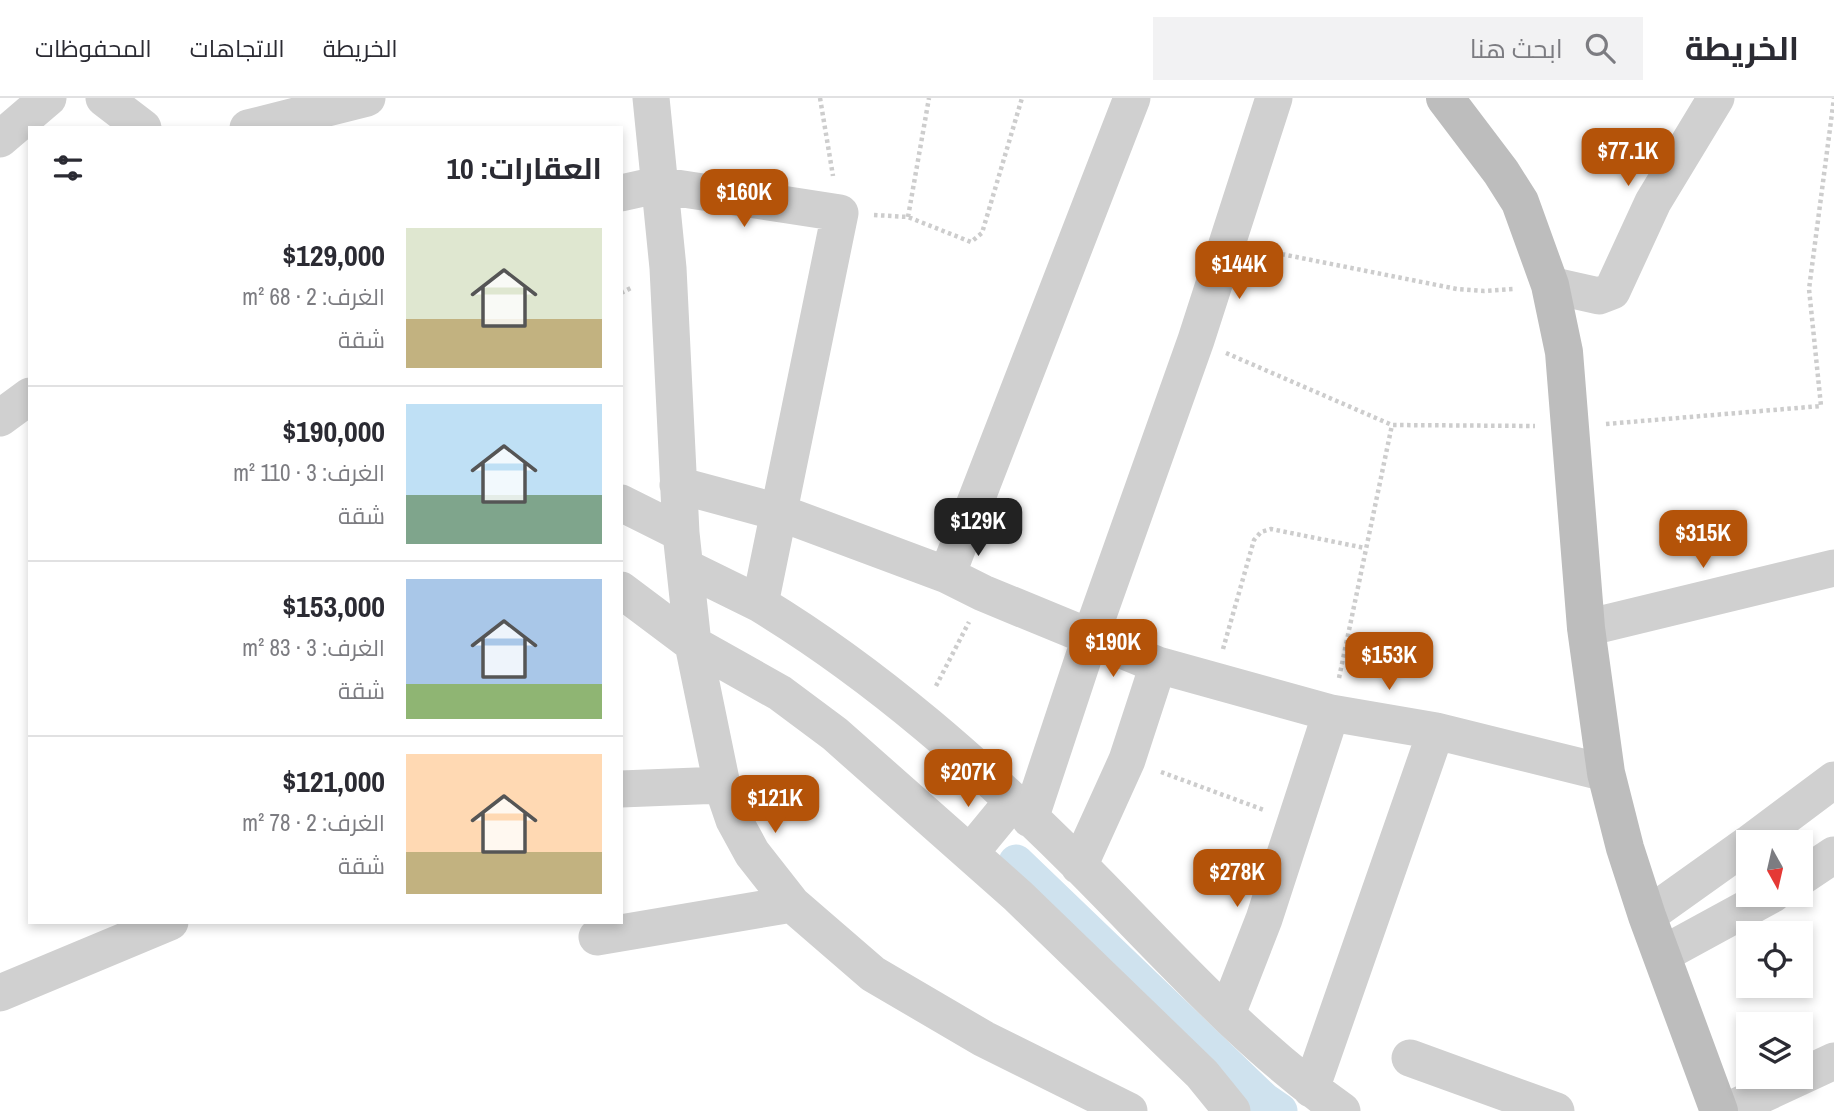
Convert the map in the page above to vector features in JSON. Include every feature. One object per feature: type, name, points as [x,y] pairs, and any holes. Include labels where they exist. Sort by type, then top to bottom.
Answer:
[{"type":"main road","points":[[1445,98],[1501,172],[1520,202],[1550,285],[1564,352],[1586,628],[1606,773],[1625,848],[1647,916],[1719,1111]]},
{"type":"street","points":[[9,137],[48,98]]},
{"type":"street","points":[[104,98],[139,126]]},
{"type":"street","points":[[256,126],[367,98]]},
{"type":"street","points":[[651,98],[657,185],[668,268],[678,485],[693,644],[722,785],[734,820],[752,853],[792,904],[873,974],[984,1039],[1129,1111]]},
{"type":"street","points":[[947,575],[1132,98]]},
{"type":"street","points":[[970,853],[1021,810],[1090,639],[1196,340],[1273,98]]},
{"type":"street","points":[[1550,285],[1599,296],[1612,291],[1653,202],[1716,98]]},
{"type":"street","points":[[623,193],[657,185],[840,214],[760,604]]},
{"type":"street","points":[[0,418],[28,397]]},
{"type":"street","points":[[678,485],[778,512],[947,575],[983,593],[1158,666],[1331,713],[1436,731],[1606,773]]},
{"type":"street","points":[[623,505],[760,604],[809,634],[920,719],[1021,810],[1227,1014],[1311,1089],[1342,1111]]},
{"type":"street","points":[[1586,628],[1834,568]]},
{"type":"street","points":[[623,592],[693,644],[780,693],[835,734],[970,853],[1202,1074],[1233,1111]]},
{"type":"street","points":[[1079,866],[1127,760],[1158,666]]},
{"type":"street","points":[[1227,1014],[1264,919],[1331,713]]},
{"type":"street","points":[[1311,1089],[1436,731]]},
{"type":"street","points":[[1767,830],[1834,780]]},
{"type":"street","points":[[623,789],[722,785]]},
{"type":"street","points":[[1647,916],[1736,853]]},
{"type":"street","points":[[1813,869],[1834,855]]},
{"type":"street","points":[[597,937],[792,904]]},
{"type":"street","points":[[1663,954],[1749,907]]},
{"type":"street","points":[[0,993],[165,924]]},
{"type":"street","points":[[1410,1058],[1556,1111]]},
{"type":"street","points":[[1727,1111],[1834,1061]]},
{"type":"path","points":[[820,98],[840,214]]},
{"type":"path","points":[[929,98],[908,217],[971,242],[977,240],[982,233],[1022,98]]},
{"type":"path","points":[[1196,340],[1392,425],[1572,426],[1821,406],[1809,289],[1834,98]]},
{"type":"path","points":[[1227,244],[1457,289],[1484,291],[1550,285]]},
{"type":"path","points":[[1331,713],[1392,425]]},
{"type":"path","points":[[1214,681],[1254,540],[1261,532],[1271,529],[1365,548]]},
{"type":"path","points":[[920,719],[983,593]]},
{"type":"path","points":[[1127,760],[1295,821]]},
{"type":"waterway","points":[[1016,862],[1264,1100],[1280,1111]]}]
